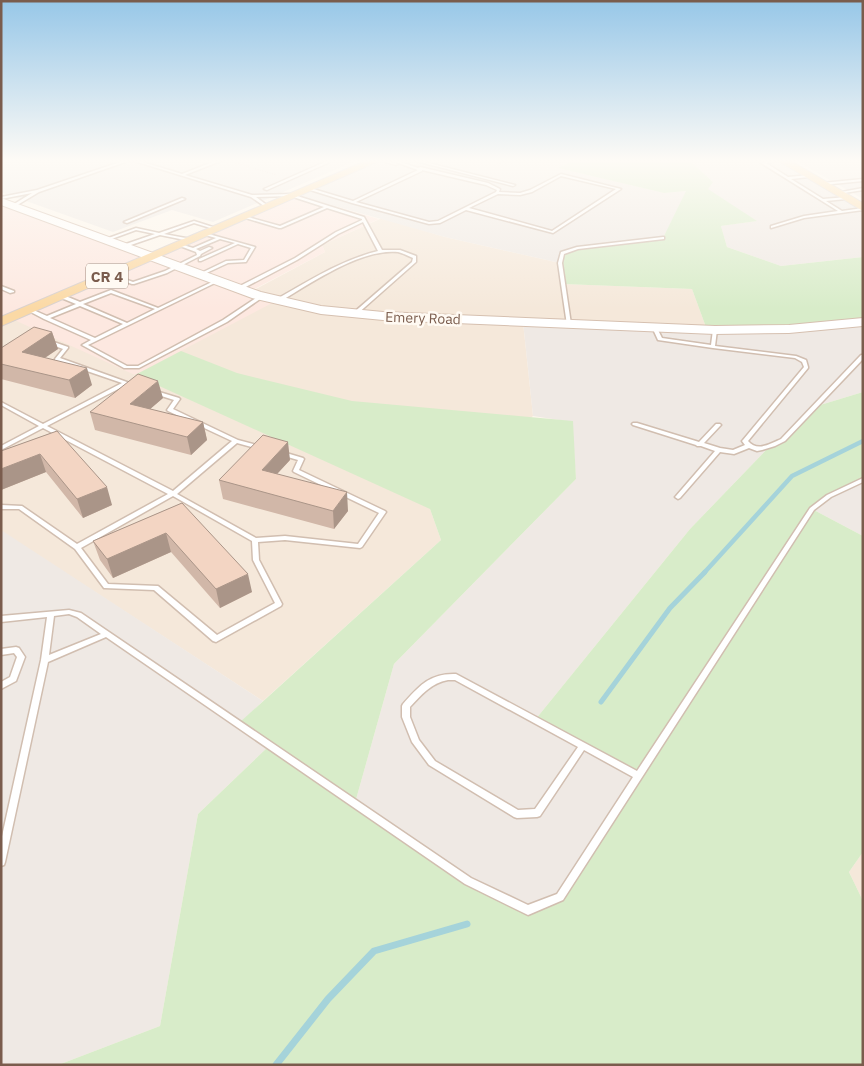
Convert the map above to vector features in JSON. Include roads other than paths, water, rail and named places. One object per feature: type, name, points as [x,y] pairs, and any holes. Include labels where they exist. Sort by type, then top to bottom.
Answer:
[{"type":"main road","name":"CR 4","points":[[1,322],[152,257],[188,245],[261,210]]},
{"type":"street","name":"Emery Road","points":[[23,210],[260,297],[354,314],[715,330],[782,329],[863,322]]},
{"type":"lane","points":[[126,222],[156,210]]},
{"type":"lane","points":[[244,217],[280,227],[321,210]]},
{"type":"lane","points":[[335,210],[364,220],[380,251]]},
{"type":"lane","points":[[381,210],[429,223],[439,222],[465,210]]},
{"type":"lane","points":[[470,210],[553,232],[587,210]]},
{"type":"lane","points":[[838,210],[842,212]]},
{"type":"lane","points":[[772,227],[804,217],[858,210]]},
{"type":"lane","points":[[238,289],[296,259],[337,233],[364,220]]},
{"type":"lane","points":[[124,246],[194,222],[236,244]]},
{"type":"lane","points":[[105,240],[136,229],[161,234],[200,252]]},
{"type":"lane","points":[[568,324],[560,263],[562,252],[577,248],[663,238]]},
{"type":"lane","points":[[218,244],[226,240]]},
{"type":"lane","points":[[110,275],[131,283],[236,244],[250,244],[253,247],[245,261],[227,262],[200,275]]},
{"type":"lane","points":[[200,252],[210,248]]},
{"type":"lane","points":[[276,301],[365,254],[380,251],[408,253],[415,257],[414,262],[354,314]]},
{"type":"lane","points":[[198,259],[200,252]]},
{"type":"lane","points":[[198,259],[218,266]]},
{"type":"lane","points":[[217,281],[94,339],[84,346],[126,366],[139,366],[225,321],[260,297]]},
{"type":"lane","points":[[1,287],[12,292]]},
{"type":"lane","points":[[46,318],[78,303],[111,291],[158,310]]},
{"type":"lane","points":[[61,296],[126,324]]},
{"type":"lane","points":[[29,310],[94,339]]},
{"type":"lane","points":[[654,327],[660,339],[796,357],[804,361],[806,367],[745,440],[749,446],[757,449],[768,448],[783,440],[863,356]]},
{"type":"lane","points":[[713,347],[715,330]]},
{"type":"lane","points":[[40,338],[66,348],[57,359],[177,399],[170,410],[236,441],[264,448]]},
{"type":"lane","points":[[1,448],[126,383]]},
{"type":"lane","points":[[1,403],[173,494],[255,540],[286,538],[360,546],[383,512],[296,471],[301,458],[273,451]]},
{"type":"lane","points":[[635,424],[719,450],[734,452],[749,446]]},
{"type":"lane","points":[[699,445],[718,425]]},
{"type":"lane","points":[[77,547],[173,494],[236,441]]},
{"type":"lane","points":[[678,497],[719,450]]},
{"type":"lane","points":[[1,619],[69,612],[79,615],[468,881],[528,910],[560,897],[812,509],[829,496],[863,480]]},
{"type":"lane","points":[[1,507],[20,507],[77,547],[106,586],[156,588],[216,639],[279,604],[256,560],[255,540]]},
{"type":"lane","points":[[1,862],[6,822],[45,660],[51,614]]},
{"type":"lane","points":[[45,660],[107,634]]},
{"type":"lane","points":[[1,652],[16,650],[21,657],[13,679],[2,686]]},
{"type":"lane","points":[[583,746],[537,813],[517,814],[432,763],[416,742],[406,717],[406,706],[426,684],[446,676],[456,677],[639,776]]},
{"type":"waterway","points":[[704,573],[792,476],[863,441]]},
{"type":"waterway","points":[[601,702],[670,608],[705,572]]},
{"type":"waterway","points":[[276,1065],[328,999],[374,951],[467,924]]}]
